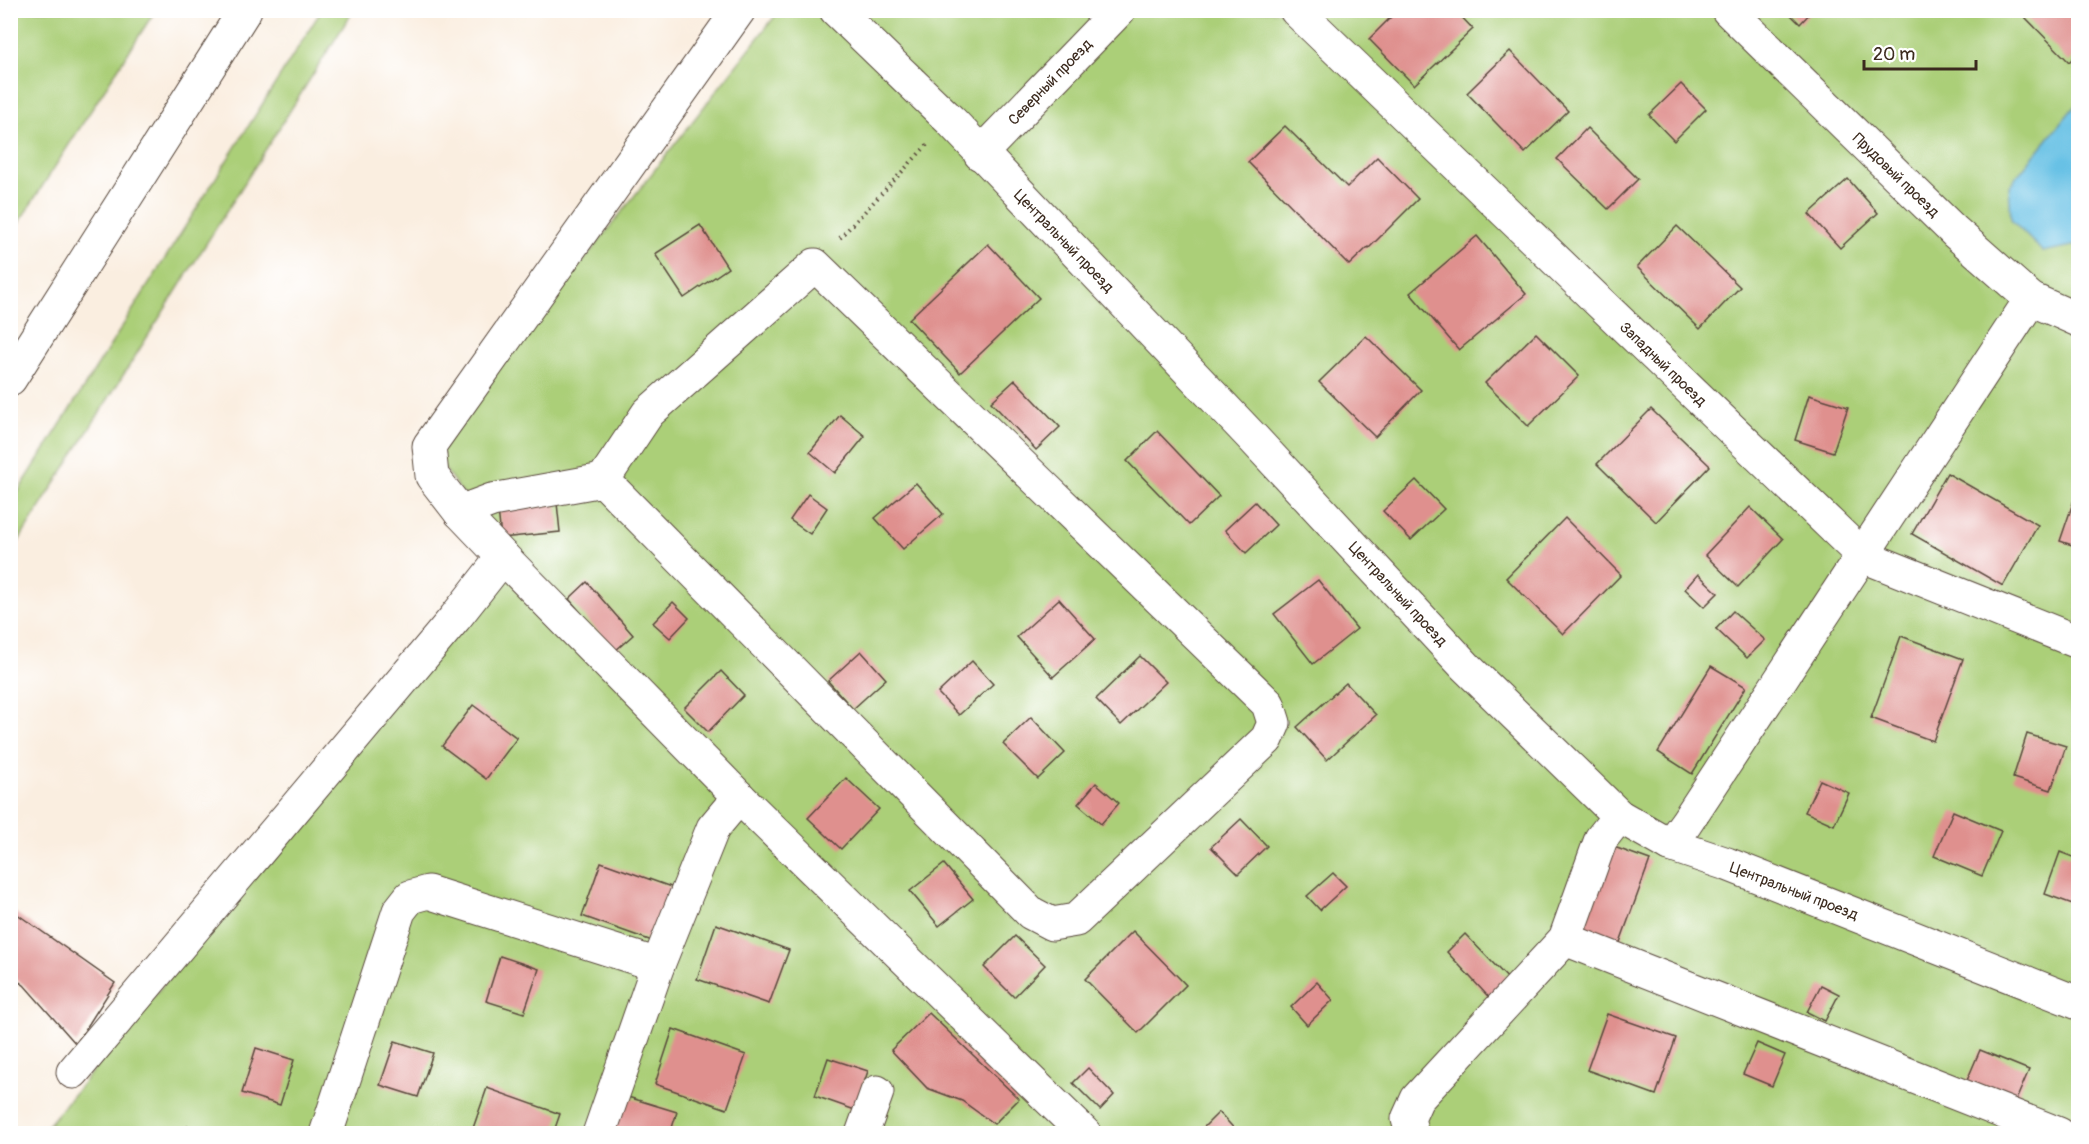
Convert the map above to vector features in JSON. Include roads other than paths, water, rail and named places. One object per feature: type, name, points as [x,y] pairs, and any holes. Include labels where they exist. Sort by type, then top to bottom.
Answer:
[{"type":"street","points":[[10,379],[245,10]]},
{"type":"street","points":[[739,10],[429,446],[432,476],[460,512],[502,557],[739,798],[1085,1134]]},
{"type":"street","name":"Центральный проезд","points":[[836,10],[951,121],[1252,437],[1466,667],[1619,816],[1670,844],[1727,864],[2079,1003]]},
{"type":"street","name":"Северный проезд","points":[[980,154],[1119,10]]},
{"type":"street","name":"Западный проезд","points":[[1296,10],[1863,556],[2079,642]]},
{"type":"street","name":"Прудовый проезд","points":[[1728,10],[1955,232],[2031,299],[2079,320]]},
{"type":"street","points":[[460,512],[492,500],[603,480],[648,412],[815,265],[1268,704],[1274,723],[1267,739],[1076,920],[1052,924],[1031,913],[603,480]]},
{"type":"street","points":[[1670,844],[1863,556],[2031,299]]},
{"type":"street","points":[[73,1072],[455,618],[502,557]]},
{"type":"street","points":[[599,1134],[658,965],[713,828],[739,798]]},
{"type":"street","points":[[1412,1134],[1408,1119],[1417,1099],[1565,939],[1601,839],[1619,816]]},
{"type":"street","points":[[326,1134],[399,911],[410,897],[428,892],[658,965]]},
{"type":"street","points":[[1565,939],[2059,1134]]},
{"type":"street","points":[[862,1134],[877,1092]]},
{"type":"water","points":[[2078,102],[2078,245],[2043,252],[2011,220],[2009,186]]}]
